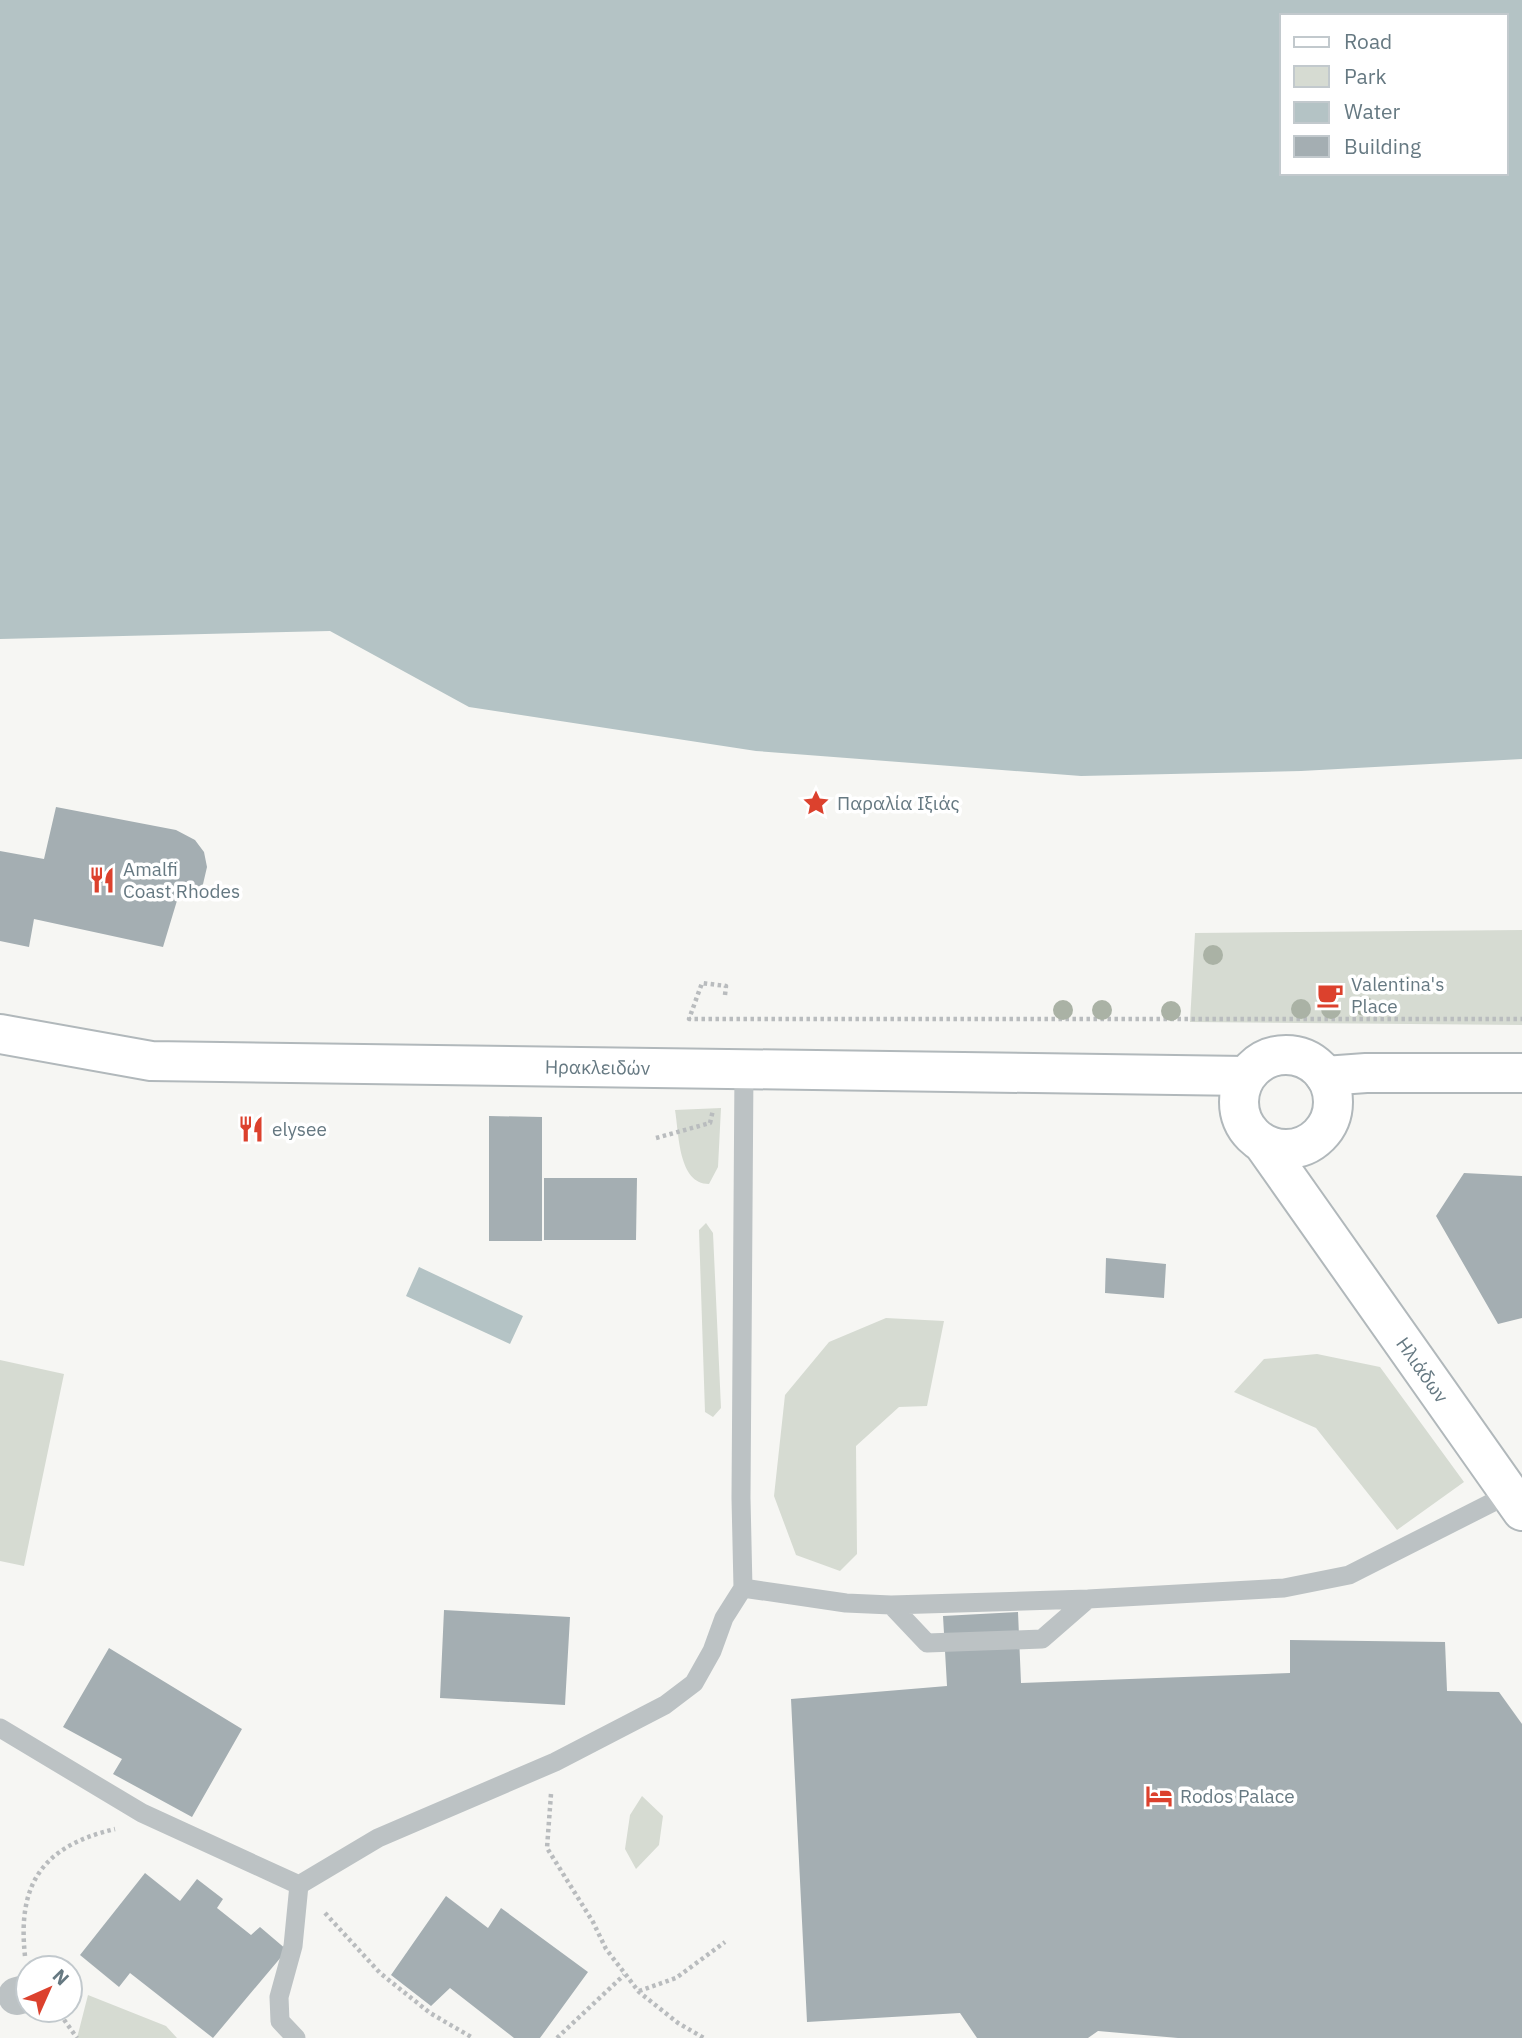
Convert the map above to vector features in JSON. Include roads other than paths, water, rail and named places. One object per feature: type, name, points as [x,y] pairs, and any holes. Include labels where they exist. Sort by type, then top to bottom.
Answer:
[{"type":"main road","name":"Ηρακλειδών","points":[[0,1034],[151,1061],[1197,1077],[1242,1091]]},
{"type":"main road","points":[[1285,1055],[1301,1057],[1315,1064],[1330,1091],[1330,1121],[1322,1134],[1310,1144],[1295,1149],[1279,1149],[1264,1144],[1251,1135],[1243,1122],[1242,1091],[1256,1065],[1270,1058],[1285,1055]]},
{"type":"main road","points":[[1330,1091],[1366,1073],[1522,1073]]},
{"type":"main road","name":"Ηλιάδων","points":[[1264,1144],[1516,1502]]},
{"type":"main road","points":[[1310,1144],[1321,1227]]},
{"type":"lane","points":[[299,1885],[378,1838],[555,1762],[665,1705],[694,1683],[712,1651],[724,1618],[743,1588],[741,1498],[744,1068]]},
{"type":"lane","points":[[743,1588],[846,1603],[891,1605],[1088,1599],[1283,1588],[1349,1575],[1516,1502]]},
{"type":"lane","points":[[891,1605],[927,1643],[940,1643],[1042,1639],[1088,1599]]},
{"type":"lane","points":[[0,1728],[142,1813],[299,1885]]},
{"type":"lane","points":[[296,2038],[280,2021],[279,1997],[293,1946],[299,1885]]},
{"type":"water","points":[[0,0],[1522,0],[1522,759],[1301,771],[1081,776],[756,751],[469,707],[330,631],[0,639]]},
{"type":"water","points":[[419,1267],[523,1316],[510,1344],[406,1296]]},
{"type":"place","name":"Παραλία Ιξιάς","points":[[816,803]]},
{"type":"place","name":"Amalfi Coast Rhodes","points":[[102,880]]},
{"type":"place","name":"Valentina's Place","points":[[1330,995]]},
{"type":"place","name":"elysee","points":[[251,1129]]},
{"type":"place","name":"Rodos Palace","points":[[1159,1796]]}]
